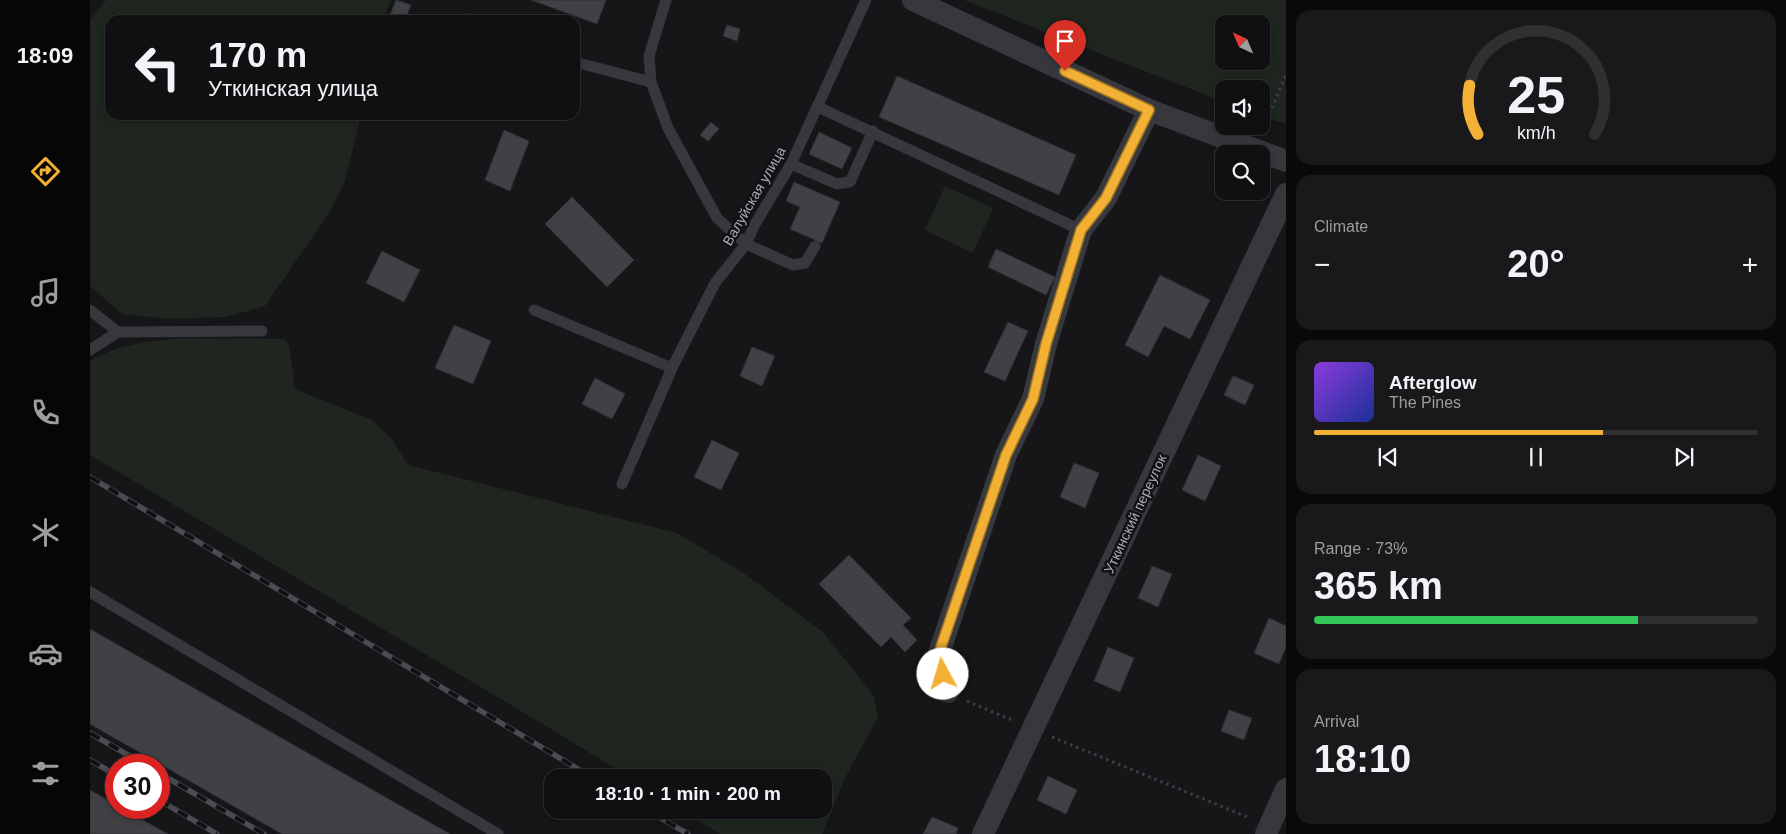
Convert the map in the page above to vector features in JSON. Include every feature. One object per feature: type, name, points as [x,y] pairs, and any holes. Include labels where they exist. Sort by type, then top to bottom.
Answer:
[{"type":"street","points":[[913,0],[1149,110],[1286,161]]},
{"type":"street","points":[[948,692],[938,656],[1006,455],[1033,399],[1046,344],[1081,230],[1106,198],[1149,110]]},
{"type":"street","name":"Уткинский переулок","points":[[983,834],[1286,194]]},
{"type":"street","points":[[1267,830],[1286,789]]},
{"type":"lane","points":[[666,0],[649,56],[651,82],[668,128],[717,218],[746,244],[793,265],[805,263],[815,246]]},
{"type":"lane","name":"Валуйская улица","points":[[622,484],[672,368],[715,283],[746,244],[754,226],[791,164],[866,0]]},
{"type":"lane","points":[[580,63],[651,82]]},
{"type":"lane","points":[[818,107],[873,131],[1081,230]]},
{"type":"lane","points":[[791,164],[836,184],[850,182],[873,131]]},
{"type":"lane","points":[[90,310],[118,332]]},
{"type":"lane","points":[[534,310],[672,368]]},
{"type":"lane","points":[[90,350],[118,332],[262,331]]},
{"type":"lane","points":[[90,592],[498,834]]},
{"type":"path","points":[[1270,113],[1286,75]]},
{"type":"path","points":[[948,692],[1267,830]]},
{"type":"shaded area","points":[[106,0],[391,0],[385,15],[105,15],[105,120],[360,120],[345,181],[329,213],[265,306],[227,317],[168,319],[122,314],[90,286],[90,20]]},
{"type":"shaded area","points":[[964,0],[1286,0],[1286,124],[1270,119],[1270,80],[1215,80],[1215,98]]},
{"type":"shaded area","points":[[945,186],[993,208],[973,253],[925,230]]},
{"type":"shaded area","points":[[180,338],[285,339],[289,346],[295,387],[299,391],[372,420],[391,438],[408,465],[677,533],[742,572],[824,633],[874,696],[878,717],[844,780],[832,809],[832,769],[616,769],[90,455],[90,361],[112,350],[144,342]]},
{"type":"shaded area","points":[[696,819],[828,819],[822,834],[720,834]]},
{"type":"building","points":[[396,0],[411,5],[407,15],[390,15]]},
{"type":"building","points":[[531,0],[606,0],[597,24],[580,18],[580,15],[572,15]]},
{"type":"building","points":[[727,25],[740,29],[737,41],[723,36]]},
{"type":"building","points":[[897,76],[1076,155],[1059,195],[879,117]]},
{"type":"building","points":[[711,122],[719,129],[708,141],[700,135]]},
{"type":"building","points":[[504,130],[529,141],[510,191],[485,180]]},
{"type":"building","points":[[819,132],[852,148],[842,169],[809,154]]},
{"type":"building","points":[[794,182],[840,202],[822,243],[790,229],[800,207],[786,201]]},
{"type":"building","points":[[572,197],[634,260],[607,287],[545,224]]},
{"type":"building","points":[[996,249],[1055,277],[1046,295],[988,267]]},
{"type":"building","points":[[382,251],[420,270],[404,302],[366,283]]},
{"type":"building","points":[[1160,275],[1210,300],[1190,339],[1164,326],[1148,357],[1125,345]]},
{"type":"building","points":[[1008,322],[1028,331],[1005,381],[984,372]]},
{"type":"building","points":[[454,325],[491,341],[473,384],[435,368]]},
{"type":"building","points":[[752,347],[775,356],[762,386],[740,376]]},
{"type":"building","points":[[1233,376],[1254,385],[1245,405],[1224,395]]},
{"type":"building","points":[[595,378],[625,394],[612,419],[582,404]]},
{"type":"building","points":[[712,440],[739,453],[721,490],[694,477]]},
{"type":"building","points":[[1198,455],[1221,466],[1205,501],[1182,490]]},
{"type":"building","points":[[1074,463],[1099,473],[1085,508],[1060,497]]},
{"type":"building","points":[[849,555],[911,618],[903,625],[917,640],[905,652],[891,637],[881,647],[819,584]]},
{"type":"building","points":[[1152,566],[1172,574],[1158,607],[1138,598]]},
{"type":"building","points":[[1269,618],[1286,626],[1286,647],[1279,664],[1254,653]]},
{"type":"building","points":[[90,629],[450,834],[282,834],[170,770],[170,754],[142,754],[90,724]]},
{"type":"building","points":[[1108,647],[1134,658],[1120,692],[1094,681]]},
{"type":"building","points":[[1229,710],[1252,718],[1244,740],[1221,731]]},
{"type":"building","points":[[1048,776],[1077,790],[1066,814],[1037,800]]},
{"type":"building","points":[[90,790],[105,799],[105,819],[141,819],[168,834],[90,834]]},
{"type":"building","points":[[932,817],[958,828],[956,834],[923,834]]},
{"type":"railway","points":[[90,477],[578,769]]},
{"type":"railway","points":[[90,733],[126,754]]},
{"type":"railway","points":[[90,760],[105,769]]},
{"type":"railway","points":[[170,779],[264,834]]},
{"type":"railway","points":[[170,806],[217,834]]},
{"type":"railway","points":[[662,819],[688,834]]},
{"type":"route","points":[[943,674],[938,656],[1006,455],[1033,399],[1046,344],[1081,230],[1106,198],[1149,110],[1065,71]]}]
